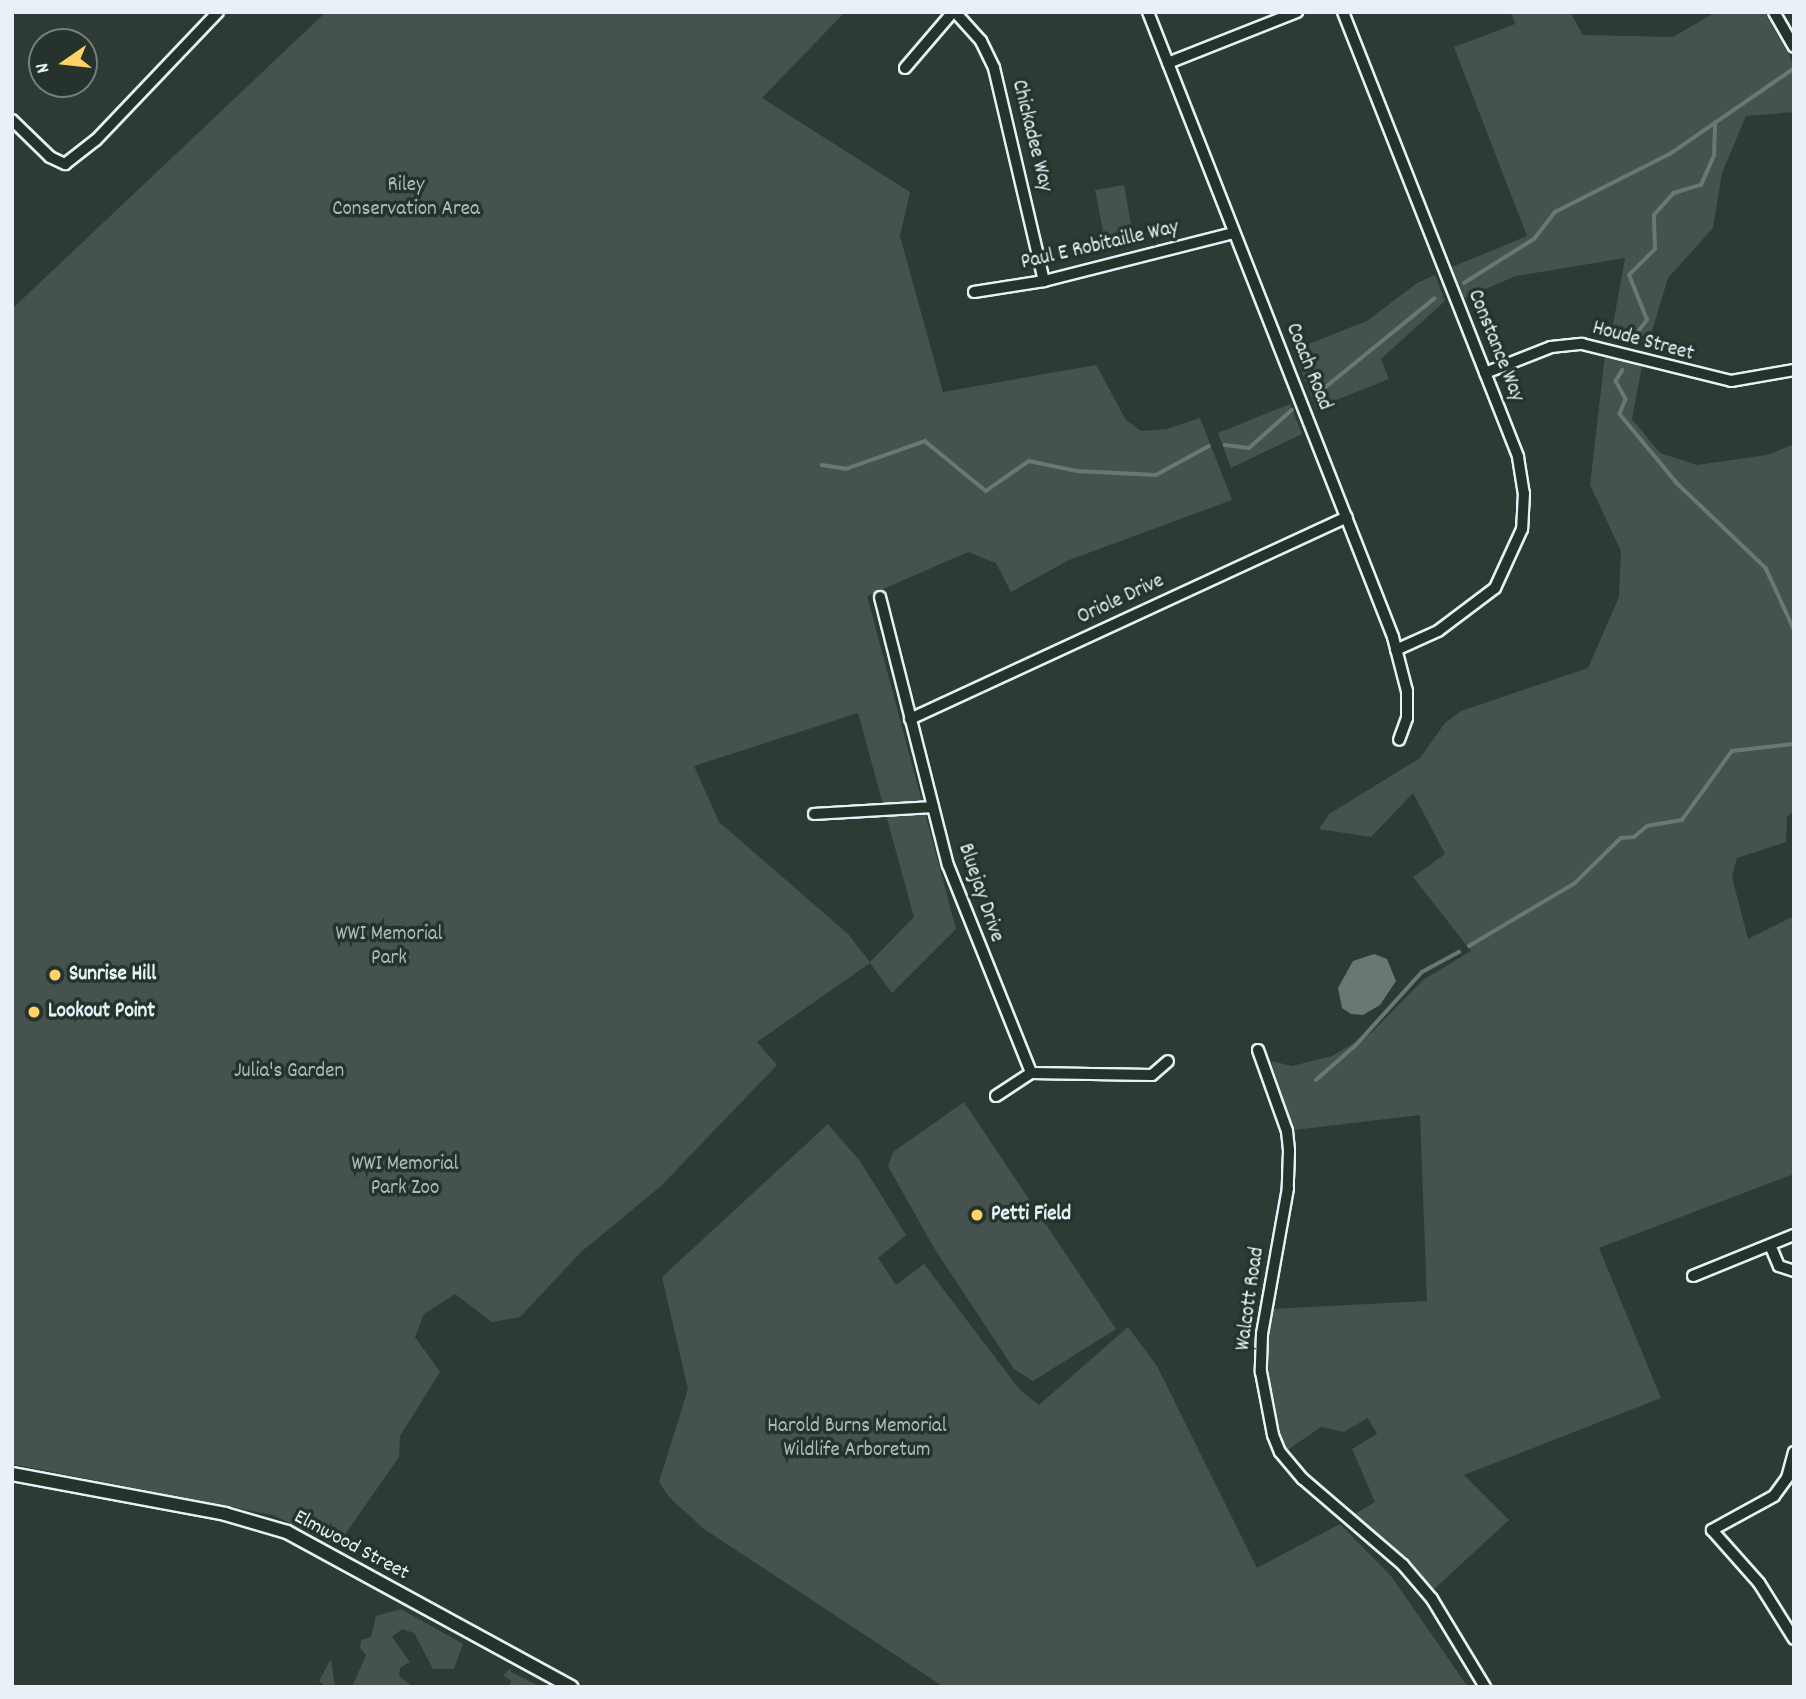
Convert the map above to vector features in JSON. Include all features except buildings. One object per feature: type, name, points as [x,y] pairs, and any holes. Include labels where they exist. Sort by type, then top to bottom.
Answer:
[{"type":"main road","name":"Elmwood Street","points":[[12,1474],[225,1514],[287,1532],[570,1687]]},
{"type":"street","points":[[12,120],[50,157],[65,164],[96,140],[218,12]]},
{"type":"street","points":[[905,68],[954,12]]},
{"type":"street","name":"Chickadee Way","points":[[954,12],[981,41],[994,68],[1044,281]]},
{"type":"street","name":"Coach Road","points":[[1148,12],[1347,517],[1396,650],[1407,691],[1407,718],[1399,740]]},
{"type":"street","points":[[1168,63],[1297,12]]},
{"type":"street","name":"Constance Way","points":[[1343,12],[1518,457],[1524,493],[1522,529],[1495,588],[1438,631],[1396,650]]},
{"type":"street","points":[[1774,12],[1794,47]]},
{"type":"street","name":"Paul E Robitaille Way","points":[[974,292],[1044,281],[1234,233]]},
{"type":"street","name":"Houde Street","points":[[1485,373],[1551,347],[1581,344],[1731,381],[1794,370]]},
{"type":"street","name":"Oriole Drive","points":[[910,719],[1347,517]]},
{"type":"street","name":"Bluejay Drive","points":[[880,597],[933,807],[978,950],[1031,1073]]},
{"type":"street","points":[[814,814],[933,807]]},
{"type":"street","name":"Walcott Road","points":[[1258,1050],[1287,1131],[1289,1151],[1288,1188],[1262,1334],[1261,1372],[1273,1435],[1280,1452],[1303,1479],[1403,1565],[1432,1599],[1485,1687]]},
{"type":"street","points":[[996,1096],[1031,1073],[1152,1075],[1168,1061]]},
{"type":"street","points":[[1693,1276],[1794,1235]]},
{"type":"street","points":[[1770,1245],[1779,1266],[1794,1271]]},
{"type":"street","points":[[1794,1452],[1787,1478],[1774,1496],[1712,1530],[1759,1583],[1794,1639]]},
{"type":"green space","name":"WWI Memorial Park","points":[[326,12],[845,12],[762,98],[910,192],[900,236],[943,392],[1096,365],[1126,420],[1141,431],[1167,429],[1200,418],[1232,500],[1069,560],[1011,592],[996,563],[968,552],[867,596],[956,929],[892,993],[870,963],[757,1042],[777,1065],[661,1186],[581,1252],[520,1317],[492,1322],[455,1294],[424,1314],[415,1337],[440,1372],[400,1436],[399,1457],[337,1546],[273,1515],[12,1464],[12,309]],"holes":[[[858,713],[914,917],[870,962],[848,934],[719,822],[694,766]]]},
{"type":"green space","points":[[1511,12],[1570,12],[1583,35],[1673,37],[1716,12],[1764,12],[1789,55],[1794,68],[1794,112],[1746,116],[1722,173],[1713,228],[1668,278],[1647,347],[1611,336],[1625,258],[1516,276],[1464,298],[1452,267],[1527,236],[1454,47],[1515,24]]},
{"type":"green space","points":[[1124,185],[1134,241],[1106,246],[1095,190]]},
{"type":"green space","points":[[1435,275],[1445,301],[1381,359],[1389,379],[1316,408],[1293,350],[1367,321],[1417,283]]},
{"type":"green space","points":[[1605,356],[1642,366],[1632,419],[1660,453],[1697,465],[1767,455],[1794,444],[1794,811],[1787,817],[1786,842],[1737,858],[1732,877],[1748,939],[1794,916],[1794,1174],[1599,1248],[1661,1398],[1464,1475],[1509,1520],[1433,1590],[1351,1516],[1375,1502],[1352,1449],[1377,1434],[1368,1418],[1344,1432],[1321,1427],[1286,1451],[1273,1406],[1266,1347],[1271,1309],[1427,1301],[1420,1115],[1294,1130],[1271,1061],[1292,1066],[1332,1056],[1371,1033],[1423,980],[1471,951],[1413,877],[1445,854],[1413,793],[1371,837],[1319,829],[1329,814],[1420,758],[1445,723],[1461,711],[1588,668],[1619,597],[1621,551],[1590,485]]},
{"type":"green space","points":[[1290,404],[1302,434],[1231,468],[1218,433]]},
{"type":"green space","name":"Petti Field","points":[[964,1102],[1116,1329],[1033,1381],[1014,1369],[934,1248],[888,1166],[893,1152]]},
{"type":"green space","name":"Harold Burns Memorial Wildlife Arboretum","points":[[828,1124],[860,1161],[906,1235],[878,1258],[896,1285],[924,1264],[1020,1390],[1039,1405],[1128,1327],[1157,1366],[1257,1568],[1340,1524],[1391,1576],[1468,1687],[944,1687],[704,1529],[669,1497],[659,1482],[688,1389],[662,1277]]},
{"type":"green space","points":[[401,1609],[463,1644],[454,1669],[433,1669],[414,1633],[402,1629],[392,1637],[410,1662],[400,1668],[399,1676],[413,1687],[352,1687],[366,1655],[360,1648],[361,1640],[371,1637],[376,1616]]},
{"type":"green space","points":[[331,1659],[335,1687],[327,1687],[319,1681]]},
{"type":"green space","points":[[510,1668],[511,1672],[541,1687],[509,1687],[511,1680],[503,1676]]},
{"type":"shaded area","points":[[1374,954],[1387,959],[1396,981],[1380,1005],[1363,1015],[1351,1014],[1342,1008],[1338,988],[1353,961]]},
{"type":"waterway","points":[[1464,283],[1534,239],[1555,212],[1670,154],[1793,69]]},
{"type":"waterway","points":[[1633,338],[1647,320],[1629,275],[1655,249],[1654,215],[1674,193],[1701,185],[1714,156],[1715,123]]},
{"type":"waterway","points":[[1317,394],[1434,299]]},
{"type":"waterway","points":[[1623,370],[1616,381],[1626,399],[1620,414],[1677,483],[1766,568],[1794,629]]},
{"type":"waterway","points":[[1225,445],[1249,448],[1292,410]]},
{"type":"waterway","points":[[822,465],[846,469],[925,441],[986,491],[1029,461],[1077,471],[1156,475],[1209,446]]},
{"type":"waterway","points":[[1469,946],[1575,883],[1621,838],[1634,837],[1647,826],[1682,820],[1732,751],[1794,744]]},
{"type":"waterway","points":[[1316,1080],[1356,1045],[1422,972],[1459,952]]},
{"type":"place","name":"Sunrise Hill","points":[[55,975]]},
{"type":"place","name":"Lookout Point","points":[[34,1012]]},
{"type":"place","name":"Petti Field","points":[[977,1215]]},
{"type":"park label","name":"Riley Conservation Area","points":[[406,198]]},
{"type":"park label","name":"Julia's Garden","points":[[289,1072]]},
{"type":"park label","name":"WWI Memorial Park Zoo","points":[[405,1177]]}]
